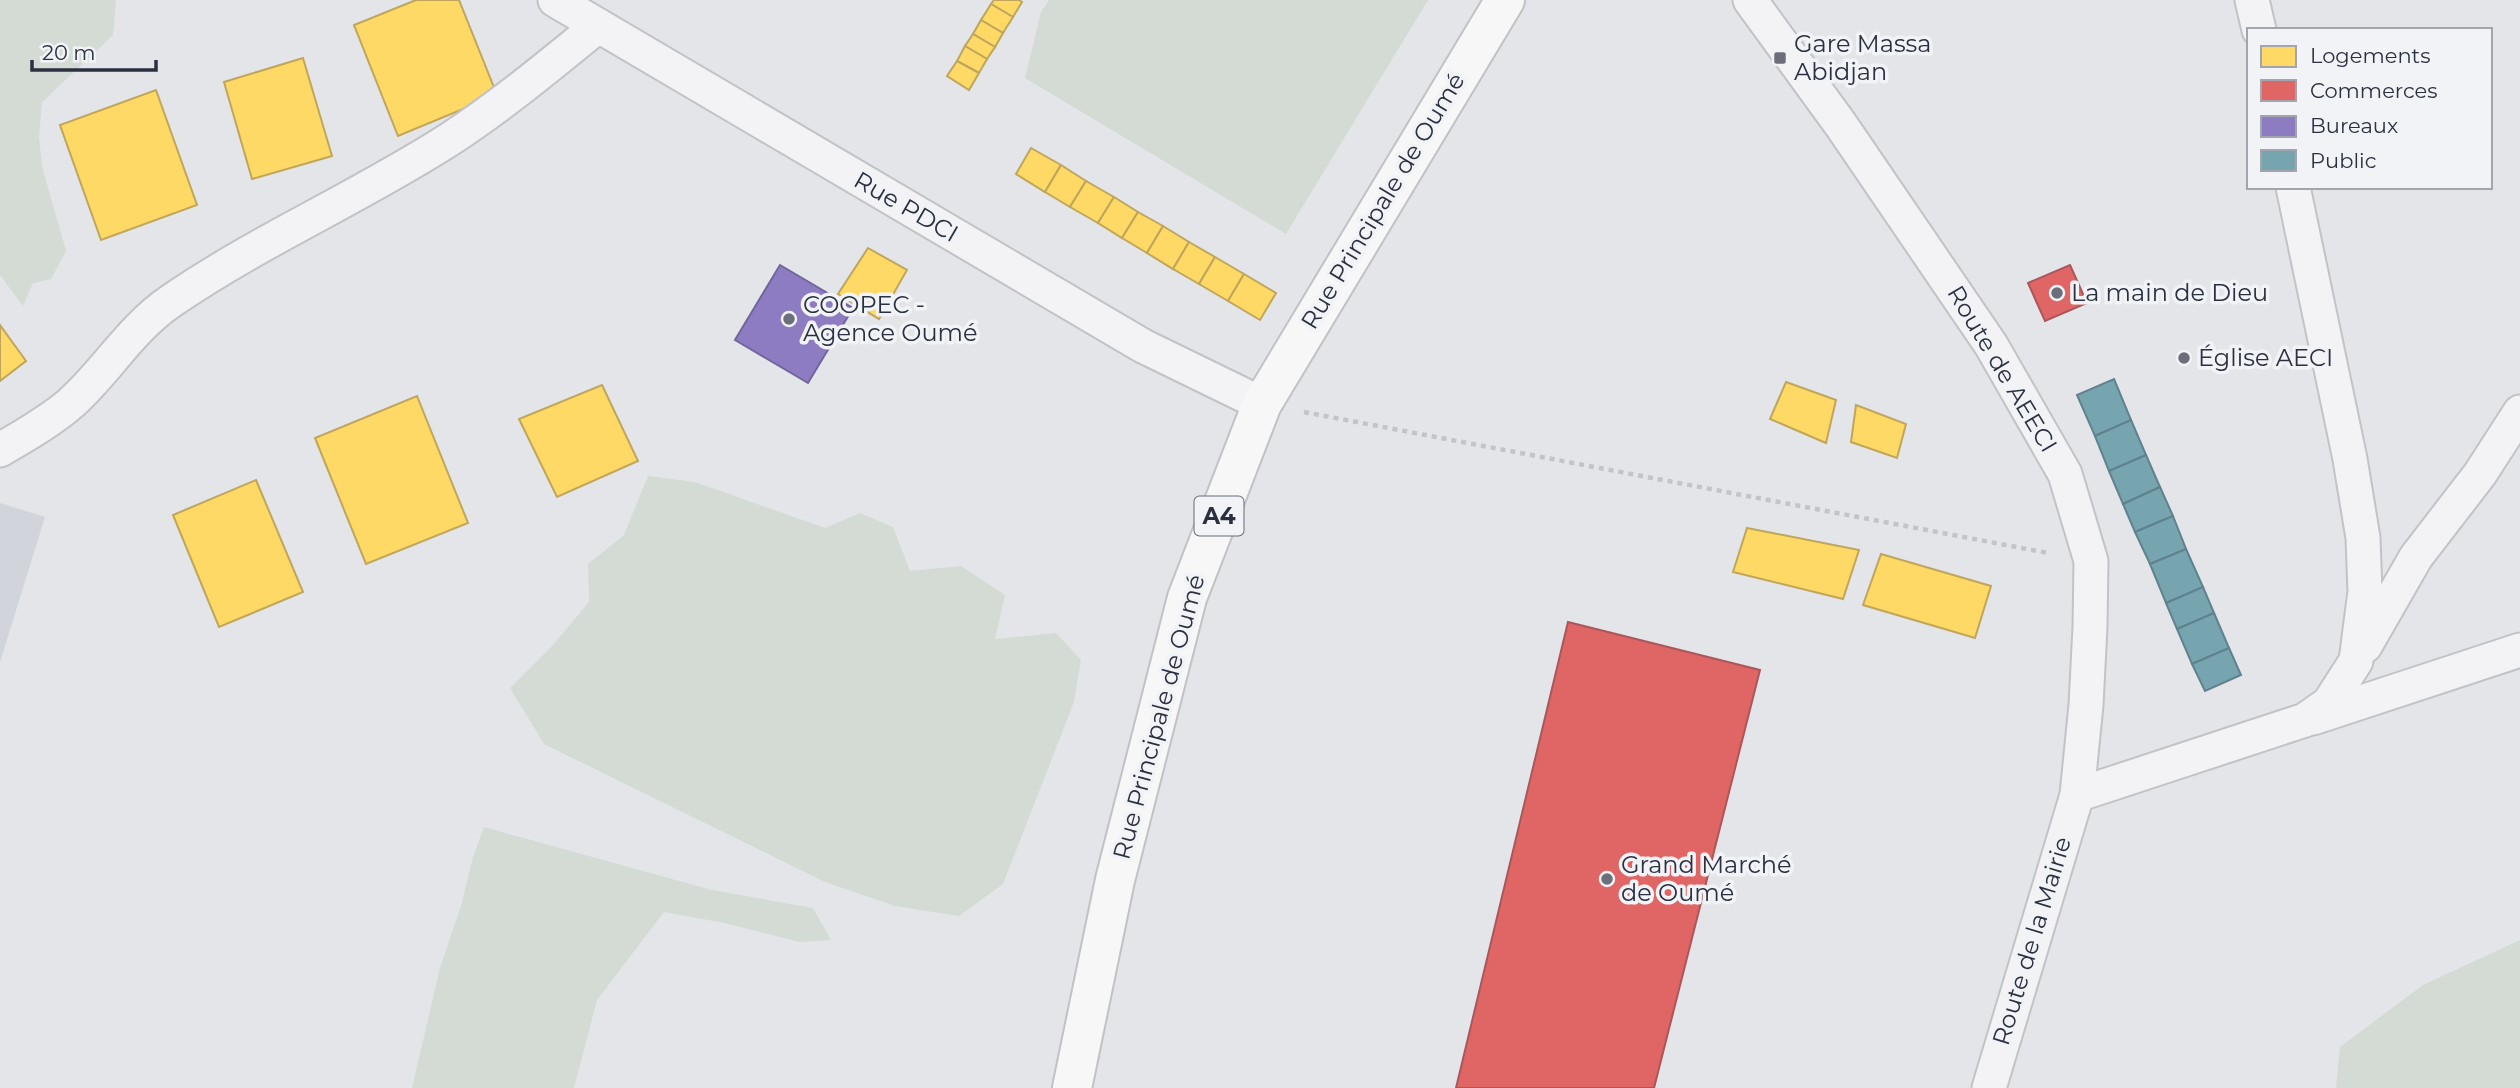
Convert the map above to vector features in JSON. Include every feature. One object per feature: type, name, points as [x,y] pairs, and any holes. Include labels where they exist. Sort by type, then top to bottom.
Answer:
[{"type":"main road","name":"Rue Principale de Oumé","points":[[1072,1088],[1115,880],[1187,598],[1262,404],[1505,0]]},
{"type":"street","name":"Rue PDCI","points":[[555,0],[1143,346],[1262,404]]},
{"type":"street","name":"Route de AEECI","points":[[1750,0],[1841,125],[1991,345],[2065,474],[2091,561],[2087,679],[2077,794]]},
{"type":"street","points":[[2252,0],[2259,28]]},
{"type":"street","points":[[0,450],[71,403],[127,339],[155,312],[211,274],[451,139],[517,92],[598,26]]},
{"type":"street","points":[[2293,189],[2339,398],[2363,538],[2365,592],[2356,661]]},
{"type":"street","points":[[2305,720],[2329,703],[2416,557],[2480,474],[2520,412]]},
{"type":"street","points":[[2077,794],[2520,650]]},
{"type":"street","name":"Route de la Mairie","points":[[1989,1088],[2077,794]]},
{"type":"path","points":[[1262,404],[2091,561]]},
{"type":"shaded area","points":[[0,0],[116,0],[113,35],[42,102],[39,137],[42,167],[66,251],[51,279],[33,283],[23,306],[0,275]]},
{"type":"shaded area","points":[[1049,0],[1428,0],[1286,234],[1025,78],[1041,12]]},
{"type":"shaded area","points":[[648,476],[695,482],[825,528],[860,513],[893,527],[910,571],[961,566],[1005,595],[995,639],[1056,633],[1081,660],[1074,702],[1003,884],[959,916],[895,906],[825,882],[544,744],[510,688],[553,645],[589,602],[588,564],[624,535]]},
{"type":"shaded area","points":[[0,503],[45,517],[0,662]]},
{"type":"shaded area","points":[[484,827],[712,890],[813,908],[831,940],[799,942],[725,923],[664,912],[597,1000],[574,1088],[412,1088],[440,968]]},
{"type":"shaded area","points":[[2520,940],[2520,1088],[2336,1088],[2340,1047],[2423,985]]},
{"type":"building: Logements","points":[[416,0],[459,0],[497,95],[398,136],[354,25]]},
{"type":"building: Logements","points":[[994,0],[1022,2],[1013,17],[991,4]]},
{"type":"building: Logements","points":[[991,4],[1013,17],[1003,33],[981,20]]},
{"type":"building: Logements","points":[[981,20],[1003,33],[995,47],[973,34]]},
{"type":"building: Logements","points":[[973,34],[995,47],[987,59],[965,46]]},
{"type":"building: Logements","points":[[965,46],[987,59],[979,73],[957,61]]},
{"type":"building: Logements","points":[[303,58],[332,156],[252,179],[224,82]]},
{"type":"building: Logements","points":[[957,61],[979,73],[969,90],[947,76]]},
{"type":"building: Logements","points":[[156,90],[197,205],[101,240],[60,125]]},
{"type":"building: Logements","points":[[1031,148],[1061,165],[1045,192],[1016,174]]},
{"type":"building: Logements","points":[[1061,165],[1086,181],[1070,207],[1045,192]]},
{"type":"building: Logements","points":[[1086,181],[1114,197],[1098,223],[1070,207]]},
{"type":"building: Logements","points":[[1114,197],[1138,212],[1122,238],[1098,223]]},
{"type":"building: Logements","points":[[1138,212],[1163,226],[1147,253],[1122,238]]},
{"type":"building: Logements","points":[[1163,226],[1189,242],[1173,269],[1147,253]]},
{"type":"building: Logements","points":[[1189,242],[1215,257],[1199,284],[1173,269]]},
{"type":"building: Logements","points":[[868,248],[907,270],[879,319],[838,294]]},
{"type":"building: Logements","points":[[1215,257],[1244,274],[1228,301],[1199,284]]},
{"type":"building: Logements","points":[[1244,274],[1276,293],[1260,320],[1228,301]]},
{"type":"building: Logements","points":[[0,325],[26,361],[0,381]]},
{"type":"building: Logements","points":[[1786,382],[1836,400],[1826,443],[1770,419]]},
{"type":"building: Logements","points":[[602,385],[638,461],[557,497],[519,419]]},
{"type":"building: Logements","points":[[417,396],[468,523],[366,564],[315,438]]},
{"type":"building: Logements","points":[[1856,405],[1906,424],[1897,458],[1851,442]]},
{"type":"building: Logements","points":[[256,480],[303,592],[219,627],[173,515]]},
{"type":"building: Logements","points":[[1747,528],[1859,550],[1843,599],[1733,572]]},
{"type":"building: Logements","points":[[1881,554],[1991,586],[1975,638],[1863,605]]},
{"type":"building: Commerces","name":"La main de Dieu","points":[[2070,265],[2087,303],[2045,321],[2028,283]]},
{"type":"building: Commerces","name":"Grand Marché de Oumé","points":[[1568,622],[1760,670],[1654,1088],[1456,1088]]},
{"type":"building: Bureaux","points":[[780,265],[853,308],[808,383],[735,340]]},
{"type":"building: Public","points":[[2114,379],[2131,420],[2095,436],[2077,395]]},
{"type":"building: Public","points":[[2131,420],[2146,455],[2109,471],[2095,436]]},
{"type":"building: Public","points":[[2146,455],[2160,487],[2123,504],[2109,471]]},
{"type":"building: Public","points":[[2160,487],[2173,516],[2135,532],[2123,504]]},
{"type":"building: Public","points":[[2173,516],[2186,549],[2150,564],[2135,532]]},
{"type":"building: Public","points":[[2186,549],[2203,587],[2166,603],[2150,564]]},
{"type":"building: Public","points":[[2203,587],[2214,613],[2177,629],[2166,603]]},
{"type":"building: Public","points":[[2214,613],[2229,648],[2192,664],[2177,629]]},
{"type":"building: Public","points":[[2229,648],[2241,675],[2205,691],[2192,664]]},
{"type":"place","name":"Gare Massa Abidjan","points":[[1780,58]]},
{"type":"place","name":"La main de Dieu","points":[[2057,293]]},
{"type":"place","name":"COOPEC - Agence Oumé","points":[[789,319]]},
{"type":"place","name":"Église AECI","points":[[2184,358]]},
{"type":"place","name":"Grand Marché de Oumé","points":[[1607,879]]}]
